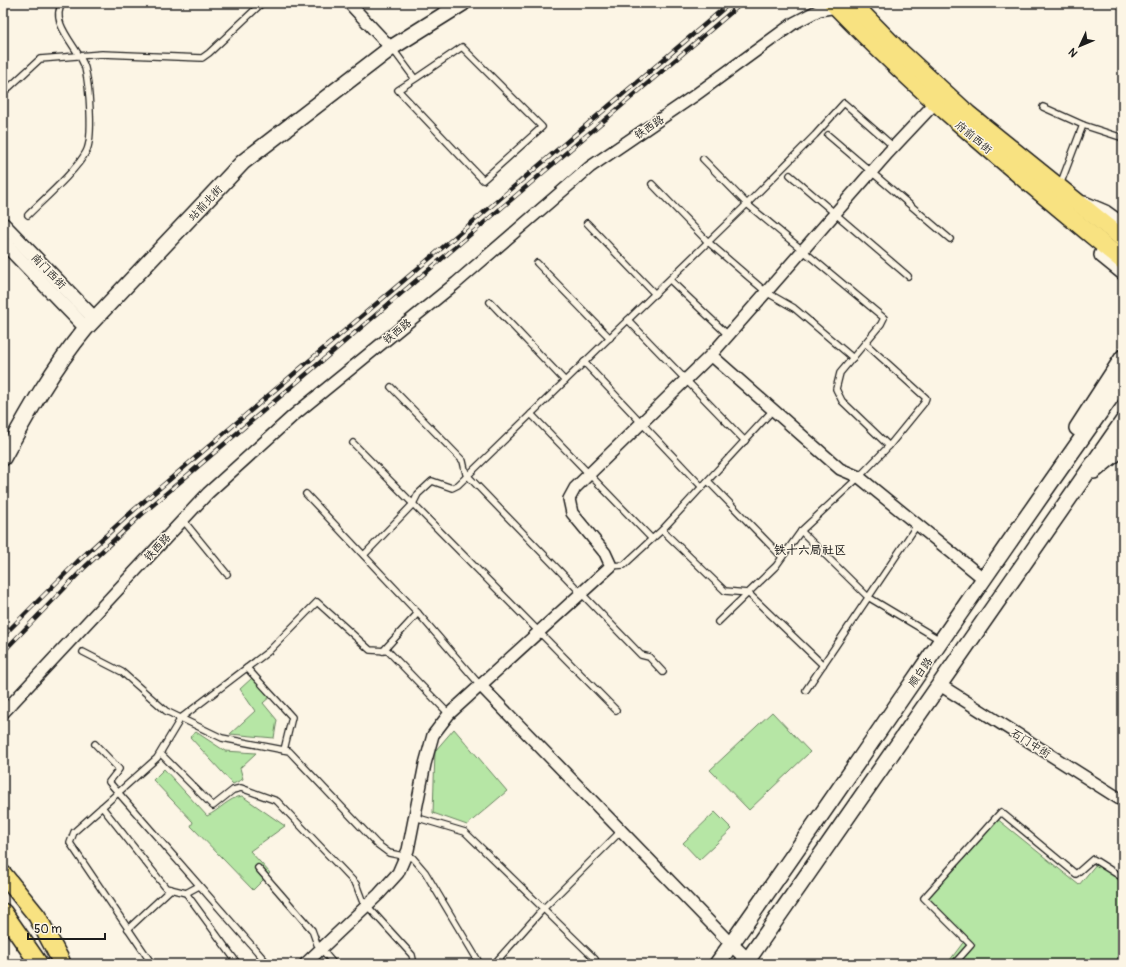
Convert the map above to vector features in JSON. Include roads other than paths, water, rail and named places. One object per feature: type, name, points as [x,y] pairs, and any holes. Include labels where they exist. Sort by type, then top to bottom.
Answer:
[{"type":"main road","name":"站前北街","points":[[3,458],[34,400],[67,351],[90,324],[243,162],[392,48],[463,3]]},
{"type":"main road","name":"府前西街","points":[[841,4],[935,103],[1071,207],[1123,260]]},
{"type":"main road","name":"府前西街","points":[[841,4],[900,51],[968,114],[1059,187],[1071,207],[1121,228]]},
{"type":"main road","points":[[1071,207],[1078,234],[1123,272]]},
{"type":"main road","points":[[1065,461],[1067,448],[1075,430],[1123,357]]},
{"type":"main road","name":"顺白路","points":[[717,964],[942,642],[1065,461],[1123,380]]},
{"type":"main road","points":[[748,963],[1123,421]]},
{"type":"main road","points":[[1083,479],[1107,461],[1123,442]]},
{"type":"main road","points":[[3,874],[37,916],[62,963]]},
{"type":"main road","points":[[3,885],[32,921],[62,963]]},
{"type":"main road","points":[[3,912],[39,964]]},
{"type":"main road","points":[[3,923],[29,950]]},
{"type":"street","points":[[349,3],[392,48]]},
{"type":"street","name":"铁西路","points":[[3,713],[208,493],[294,415],[456,282],[590,167],[694,96],[794,23],[820,10],[841,4]]},
{"type":"street","points":[[305,964],[367,906],[398,873],[406,856],[433,735],[449,714],[610,566],[605,553],[572,513],[570,499],[575,488],[711,355],[894,146],[935,103]]},
{"type":"street","name":"南门西街","points":[[3,224],[90,324]]},
{"type":"street","name":"南门西街","points":[[3,242],[90,324]]},
{"type":"street","points":[[711,355],[840,469],[859,477],[984,579]]},
{"type":"street","points":[[480,685],[748,963]]},
{"type":"street","name":"石门中街","points":[[940,685],[1123,801]]},
{"type":"lane","points":[[28,215],[87,152],[91,132],[85,68],[80,56],[64,33],[59,19],[61,5],[63,3]]},
{"type":"lane","points":[[3,93],[40,59],[102,54],[202,58],[262,3]]},
{"type":"lane","points":[[462,47],[542,127],[483,180],[398,90],[415,79],[462,47]]},
{"type":"lane","points":[[392,48],[415,79]]},
{"type":"lane","points":[[364,555],[413,504],[418,494],[432,481],[452,488],[468,475],[747,204],[815,135],[844,103],[894,146]]},
{"type":"lane","points":[[1043,107],[1083,125],[1120,137]]},
{"type":"lane","points":[[1059,187],[1083,125]]},
{"type":"lane","points":[[828,135],[950,239]]},
{"type":"lane","points":[[704,159],[747,204],[884,318],[881,324],[840,373],[836,389],[842,401],[889,446]]},
{"type":"lane","points":[[790,176],[908,276]]},
{"type":"lane","points":[[652,184],[708,242],[766,292],[794,308],[853,358]]},
{"type":"lane","points":[[587,223],[655,294]]},
{"type":"lane","points":[[537,263],[610,338]]},
{"type":"lane","points":[[670,280],[728,335]]},
{"type":"lane","points":[[490,302],[565,381]]},
{"type":"lane","points":[[628,320],[744,441]]},
{"type":"lane","points":[[718,622],[776,566],[801,531],[859,477],[889,446],[924,403],[926,398],[865,343]]},
{"type":"lane","points":[[584,362],[702,487]]},
{"type":"lane","points":[[391,387],[463,461],[468,475],[641,655],[649,657],[663,672]]},
{"type":"lane","points":[[610,566],[624,565],[662,530],[773,410]]},
{"type":"lane","points":[[531,414],[652,539]]},
{"type":"lane","points":[[353,443],[616,710]]},
{"type":"lane","points":[[708,481],[782,557]]},
{"type":"lane","points":[[306,494],[418,613],[480,685]]},
{"type":"lane","points":[[183,520],[227,574]]},
{"type":"lane","points":[[806,690],[917,525]]},
{"type":"lane","points":[[662,530],[725,591],[748,593],[822,665]]},
{"type":"lane","points":[[801,531],[868,597],[942,642]]},
{"type":"lane","points":[[152,964],[70,843],[74,832],[161,754],[181,718],[269,651],[317,602],[370,650],[388,651],[449,714]]},
{"type":"lane","points":[[383,651],[418,613]]},
{"type":"lane","points":[[83,652],[122,672],[166,711],[222,738],[289,751],[377,844],[389,853],[413,858],[425,872],[480,964]]},
{"type":"lane","points":[[247,668],[292,717],[284,750]]},
{"type":"lane","points":[[95,744],[119,769],[108,782],[268,964]]},
{"type":"lane","points":[[161,754],[213,806],[233,790],[240,788],[277,801],[356,884],[362,900],[412,955],[414,964]]},
{"type":"lane","points":[[102,808],[166,888],[186,893],[238,964]]},
{"type":"lane","points":[[954,964],[971,945],[924,898],[1001,812],[1076,874],[1093,859],[1123,878]]},
{"type":"lane","points":[[415,817],[465,832],[595,959],[597,964]]},
{"type":"lane","points":[[494,964],[543,909],[621,831]]},
{"type":"lane","points":[[258,868],[312,930],[317,944],[334,964]]},
{"type":"lane","points":[[186,893],[199,886]]},
{"type":"lane","points":[[128,929],[171,889]]},
{"type":"railway","points":[[3,636],[78,561],[135,509],[730,3]]},
{"type":"railway","points":[[3,652],[85,567],[141,515],[742,3]]},
{"type":"district","name":"铁十六局社区","points":[[810,550]]}]
